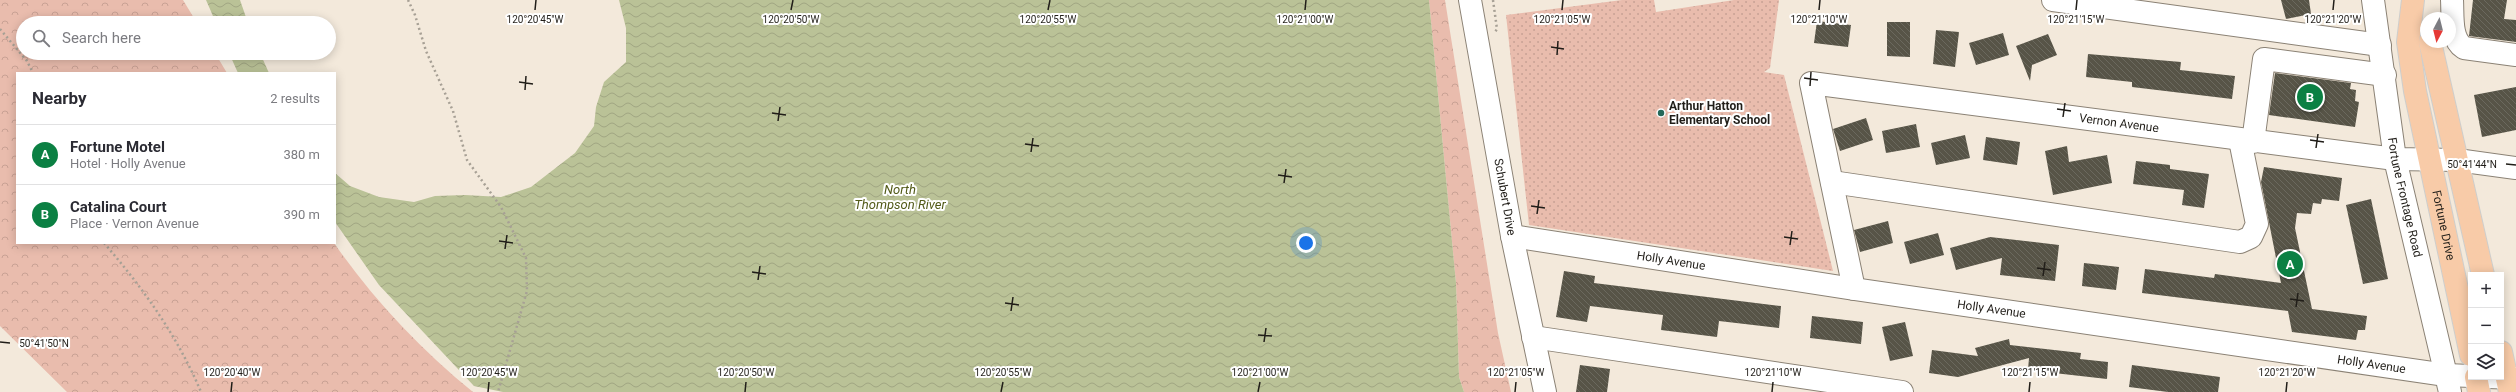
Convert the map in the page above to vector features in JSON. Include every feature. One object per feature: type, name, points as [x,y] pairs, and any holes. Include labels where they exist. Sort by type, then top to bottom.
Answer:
[{"type":"main road","name":"Fortune Drive","points":[[2413,0],[2408,42],[2427,159],[2469,344]]},
{"type":"main road","points":[[2419,0],[2422,12]]},
{"type":"main road","points":[[2431,48],[2482,272]]},
{"type":"main road","points":[[2477,380],[2479,392]]},
{"type":"street","name":"Schubert Drive","points":[[1470,0],[1512,236],[1545,392]]},
{"type":"street","points":[[2053,0],[2380,45]]},
{"type":"street","name":"Fortune Frontage Road","points":[[2373,0],[2385,75],[2395,159],[2448,384]]},
{"type":"street","points":[[2452,0],[2455,38],[2458,44],[2464,48],[2516,55]]},
{"type":"street","points":[[1832,182],[2240,242],[2251,237],[2257,224],[2247,141],[2264,59],[2385,75]]},
{"type":"street","name":"Vernon Avenue","points":[[1854,289],[1811,83],[2247,141],[2395,159],[2457,160],[2516,168]]},
{"type":"street","name":"Holly Avenue","points":[[1512,236],[2448,384],[2468,377]]},
{"type":"street","points":[[1533,337],[1902,392]]},
{"type":"path","points":[[408,0],[415,15],[426,51],[453,111],[466,160],[501,207],[526,258],[527,291],[498,392]]},
{"type":"path","points":[[0,29],[16,48]]},
{"type":"path","points":[[26,60],[32,72]]},
{"type":"path","points":[[105,244],[132,275],[170,331],[201,392]]},
{"type":"green space","points":[[0,0],[183,0],[193,16],[16,16],[16,60],[219,60],[226,72],[16,72],[16,244],[335,244],[365,284],[398,322],[453,376],[473,392],[67,392],[0,326]]},
{"type":"green space","points":[[1429,0],[1445,0],[1498,333],[1511,392],[1464,392],[1459,377],[1456,283]]},
{"type":"green space","name":"Arthur Hatton Elementary School","points":[[1622,0],[1654,0],[1656,12],[1734,0],[1779,0],[1770,68],[1764,72],[1784,75],[1833,271],[1529,225],[1506,15]]},
{"type":"water","points":[[206,0],[240,0],[246,16],[213,16]]},
{"type":"water","name":"North Thompson River","points":[[619,0],[1429,0],[1456,283],[1459,377],[1464,392],[503,392],[474,386],[379,285],[336,223],[336,174],[350,186],[379,197],[414,202],[435,196],[465,195],[501,197],[531,187],[575,153],[594,126],[596,107],[604,82],[626,62],[626,28]]},
{"type":"water","points":[[232,60],[263,60],[269,72],[238,72]]},
{"type":"building","points":[[2281,0],[2309,0],[2311,14],[2286,19]]},
{"type":"building","points":[[2473,0],[2507,0],[2504,19],[2516,20],[2516,42],[2469,36]]},
{"type":"building","points":[[1817,21],[1851,25],[1848,47],[1814,43]]},
{"type":"building","points":[[1887,22],[1910,22],[1910,57],[1887,56]]},
{"type":"building","points":[[1936,30],[1959,32],[1955,67],[1933,64]]},
{"type":"building","points":[[2003,33],[2009,55],[1976,65],[1969,43]]},
{"type":"building","points":[[2048,34],[2057,55],[2032,65],[2030,81],[2016,46]]},
{"type":"building","points":[[2088,54],[2181,62],[2180,70],[2235,76],[2232,99],[2132,87],[2132,82],[2086,77]]},
{"type":"building","points":[[2275,73],[2351,83],[2350,89],[2356,90],[2355,101],[2359,102],[2355,127],[2269,115]]},
{"type":"building","points":[[2516,87],[2516,130],[2482,137],[2474,95]]},
{"type":"building","points":[[1866,118],[1873,140],[1840,151],[1833,129]]},
{"type":"building","points":[[1916,124],[1920,147],[1886,153],[1882,131]]},
{"type":"building","points":[[1965,135],[1970,158],[1936,165],[1931,143]]},
{"type":"building","points":[[1986,137],[2020,142],[2017,165],[1983,160]]},
{"type":"building","points":[[2067,146],[2069,162],[2107,155],[2112,183],[2053,195],[2045,151]]},
{"type":"building","points":[[2136,161],[2170,165],[2170,169],[2209,174],[2204,208],[2182,205],[2184,190],[2133,184]]},
{"type":"building","points":[[2264,167],[2342,178],[2339,201],[2322,199],[2321,204],[2313,203],[2311,214],[2297,213],[2295,228],[2312,309],[2367,316],[2365,330],[2358,330],[2356,340],[2292,332],[2288,311],[2142,293],[2145,269],[2214,278],[2215,274],[2281,283],[2261,182]]},
{"type":"building","points":[[2371,199],[2388,279],[2363,284],[2346,205]]},
{"type":"building","points":[[1888,221],[1893,243],[1860,252],[1854,230]]},
{"type":"building","points":[[1938,233],[1944,255],[1910,264],[1904,242]]},
{"type":"building","points":[[1990,237],[2059,245],[2055,281],[2000,275],[2002,258],[1956,270],[1950,248]]},
{"type":"building","points":[[2084,263],[2119,267],[2116,290],[2082,286]]},
{"type":"building","points":[[1564,271],[1595,276],[1594,283],[1781,306],[1779,328],[1719,321],[1717,337],[1661,330],[1663,315],[1590,306],[1587,322],[1556,317]]},
{"type":"building","points":[[1812,316],[1863,322],[1861,344],[1810,338]]},
{"type":"building","points":[[1905,322],[1913,356],[1890,361],[1882,327]]},
{"type":"building","points":[[2009,339],[2010,345],[2081,353],[2080,359],[2108,362],[2107,379],[2028,370],[2029,358],[1958,377],[1929,373],[1932,350],[1978,356],[1975,348]]},
{"type":"building","points":[[1580,365],[1610,369],[1607,392],[1576,392]]},
{"type":"building","points":[[2132,365],[2220,377],[2218,392],[2168,392],[2129,387]]},
{"type":"place","name":"Catalina Court","points":[[2310,97]]},
{"type":"place","name":"Arthur Hatton Elementary School","points":[[1661,113]]},
{"type":"place","name":"Fortune Motel","points":[[2290,264]]}]
